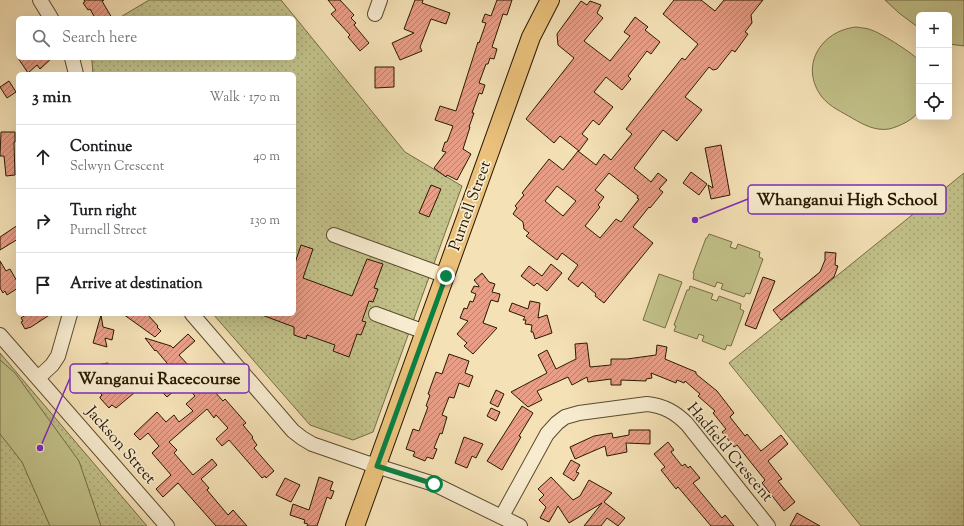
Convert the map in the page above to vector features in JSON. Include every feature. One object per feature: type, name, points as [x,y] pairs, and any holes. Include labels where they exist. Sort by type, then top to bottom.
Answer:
[{"type":"main road","name":"Purnell Street","points":[[355,526],[531,37],[550,0]]},
{"type":"street","points":[[40,0],[50,16]]},
{"type":"street","points":[[375,14],[380,0]]},
{"type":"street","points":[[72,60],[76,72]]},
{"type":"street","points":[[334,236],[446,276]]},
{"type":"street","points":[[376,314],[425,332]]},
{"type":"street","points":[[38,378],[52,365],[58,356],[69,316]]},
{"type":"street","points":[[194,316],[293,431],[302,438],[312,444],[434,484],[520,526]]},
{"type":"street","name":"Jackson Street","points":[[0,335],[167,526]]},
{"type":"street","name":"Hadfield Crescent","points":[[502,516],[547,434],[557,423],[565,417],[579,413],[647,404],[657,405],[668,409],[687,424],[768,526]]},
{"type":"shaded area","points":[[149,0],[281,0],[294,16],[122,16]]},
{"type":"shaded area","points":[[885,0],[964,0],[964,46],[952,44],[952,12],[916,12],[916,26]]},
{"type":"shaded area","points":[[296,18],[405,152],[462,186],[373,432],[353,440],[310,425],[215,316],[296,316],[296,72],[93,72],[92,61],[296,60]]},
{"type":"shaded area","points":[[856,27],[870,29],[891,40],[916,57],[916,114],[911,119],[889,129],[874,128],[865,125],[840,111],[829,104],[822,97],[815,86],[813,63],[817,52],[823,43],[832,35],[843,30]]},
{"type":"shaded area","points":[[964,173],[964,526],[861,526],[729,363]]},
{"type":"shaded area","points":[[709,234],[732,242],[730,247],[736,249],[738,244],[760,252],[759,257],[763,259],[750,294],[746,293],[744,297],[721,289],[723,284],[717,282],[715,287],[693,279],[693,273],[706,238]]},
{"type":"shaded area","points":[[659,274],[682,282],[665,328],[643,320]]},
{"type":"shaded area","points":[[690,286],[713,294],[711,299],[717,301],[719,296],[741,304],[740,309],[744,311],[731,346],[727,345],[725,350],[702,341],[704,336],[699,334],[697,339],[674,331],[676,326],[674,325],[687,290],[689,290]]},
{"type":"shaded area","points":[[0,353],[147,526],[0,526]]},
{"type":"shaded area","points":[[0,360],[15,373],[79,461],[101,526],[50,526],[22,462],[0,434]]},
{"type":"building","points":[[84,0],[104,0],[102,1],[111,16],[94,16],[90,9],[88,10],[83,3],[85,2]]},
{"type":"building","points":[[328,0],[340,0],[354,15],[351,18],[356,23],[354,25],[369,43],[360,51],[348,37],[350,35],[331,14],[336,10]]},
{"type":"building","points":[[415,0],[423,0],[422,3],[450,13],[446,24],[431,19],[420,47],[422,51],[400,60],[392,43],[414,33],[404,29]]},
{"type":"building","points":[[497,0],[512,0],[507,15],[503,14],[492,47],[497,49],[494,59],[490,58],[488,64],[486,64],[479,83],[485,85],[482,94],[479,93],[472,113],[474,113],[463,149],[471,154],[457,180],[447,175],[446,177],[434,168],[446,152],[442,151],[453,126],[435,120],[440,106],[456,111],[478,42],[479,43],[486,23],[482,22],[485,14],[491,16]]},
{"type":"building","points":[[674,0],[701,0],[715,11],[724,0],[763,0],[751,15],[752,23],[745,32],[748,34],[735,52],[732,50],[717,69],[713,70],[709,67],[685,97],[702,110],[677,141],[663,130],[634,168],[651,182],[658,173],[667,180],[659,189],[663,192],[633,227],[653,243],[604,303],[582,282],[578,287],[568,279],[578,265],[562,253],[557,260],[526,236],[529,233],[524,229],[523,222],[513,214],[517,208],[515,206],[524,195],[522,193],[549,159],[563,170],[578,151],[596,165],[604,154],[611,160],[632,134],[626,129],[682,58],[685,60],[698,44],[663,14]],"holes":[[[609,173],[638,196],[637,198],[639,199],[621,222],[616,219],[600,238],[585,226],[600,207],[598,205],[604,197],[595,190]],[[557,186],[576,201],[563,216],[545,201]]]},
{"type":"building","points":[[581,1],[587,5],[590,1],[601,5],[597,13],[603,18],[584,41],[610,61],[630,36],[624,32],[635,17],[648,27],[645,30],[660,42],[651,54],[647,51],[628,76],[631,79],[622,90],[606,77],[594,92],[613,107],[599,125],[593,120],[582,134],[588,139],[579,151],[560,136],[554,143],[526,119],[574,58],[558,45],[557,34]]},
{"type":"building","points":[[19,60],[50,60],[40,69],[37,65],[27,72]]},
{"type":"building","points":[[375,67],[394,67],[394,87],[375,88]]},
{"type":"building","points":[[9,81],[16,92],[7,98],[0,87]]},
{"type":"building","points":[[1,132],[15,132],[15,175],[6,176],[4,156],[0,156]]},
{"type":"building","points":[[721,145],[730,195],[711,199],[708,185],[713,188],[705,148]]},
{"type":"building","points":[[691,172],[707,184],[699,195],[683,183]]},
{"type":"building","points":[[431,185],[441,189],[429,217],[419,213]]},
{"type":"building","points":[[16,226],[16,240],[0,250],[0,237]]},
{"type":"building","points":[[301,245],[313,249],[303,278],[352,296],[367,259],[383,264],[374,288],[378,289],[373,302],[369,301],[362,321],[366,322],[361,335],[357,334],[349,357],[333,351],[335,345],[307,335],[306,339],[294,335],[294,327],[265,316],[296,316],[296,260]]},
{"type":"building","points":[[825,252],[836,253],[835,265],[838,266],[834,277],[781,320],[773,310],[820,272],[825,260]]},
{"type":"building","points":[[0,261],[6,271],[10,269],[16,280],[16,289],[7,295],[5,291],[3,293],[0,288]]},
{"type":"building","points":[[551,264],[562,273],[547,291],[537,283],[534,286],[521,276],[529,266],[542,276]]},
{"type":"building","points":[[482,273],[489,282],[495,284],[492,292],[500,294],[498,302],[491,300],[483,323],[497,328],[473,354],[464,346],[467,343],[457,334],[468,321],[460,318],[464,308],[467,309],[470,301],[473,302],[476,294],[471,292],[474,286],[479,287],[474,280]]},
{"type":"building","points":[[763,277],[775,281],[756,329],[745,325]]},
{"type":"building","points":[[530,301],[540,303],[538,318],[547,315],[552,333],[535,339],[533,332],[531,332],[532,325],[525,324],[526,320],[523,320],[525,317],[509,311],[512,303],[528,309]]},
{"type":"building","points":[[24,316],[48,316],[31,327],[25,329],[21,322],[23,321],[21,318]]},
{"type":"building","points":[[101,316],[103,327],[114,330],[112,340],[105,338],[107,347],[93,343]]},
{"type":"building","points":[[126,316],[149,316],[161,331],[155,337]]},
{"type":"building","points":[[188,334],[195,341],[179,355],[199,377],[205,368],[212,373],[206,382],[223,401],[225,399],[246,423],[243,425],[253,437],[252,438],[257,445],[254,448],[274,471],[266,478],[265,476],[262,478],[229,440],[222,446],[216,439],[228,428],[216,415],[214,418],[207,409],[169,442],[177,450],[174,453],[193,475],[212,459],[217,465],[201,479],[209,488],[207,490],[228,515],[233,510],[247,526],[216,526],[178,483],[163,497],[156,489],[171,475],[152,453],[159,446],[148,433],[140,440],[134,434],[157,412],[166,422],[174,415],[179,422],[193,411],[186,404],[195,396],[183,383],[167,397],[160,390],[174,378],[169,372],[172,369],[145,338],[171,346],[173,348]]},
{"type":"building","points":[[587,343],[590,367],[611,365],[611,359],[627,359],[656,355],[657,345],[667,347],[665,359],[696,372],[696,374],[717,391],[734,413],[730,417],[745,436],[747,434],[761,451],[781,435],[788,444],[768,461],[782,479],[778,481],[795,502],[784,511],[762,483],[765,480],[737,445],[734,447],[722,432],[726,429],[713,413],[715,411],[698,396],[700,394],[685,381],[684,383],[677,380],[676,383],[651,373],[652,378],[646,379],[646,381],[621,380],[621,385],[611,385],[611,379],[588,382],[587,377],[572,385],[568,377],[537,391],[542,400],[528,407],[511,392],[547,373],[538,355],[547,350],[556,369],[576,359],[575,344]]},
{"type":"building","points":[[449,354],[469,361],[465,373],[473,376],[469,387],[459,383],[454,398],[449,397],[442,415],[447,417],[442,434],[440,433],[434,448],[437,449],[433,459],[427,457],[425,461],[413,456],[415,452],[406,449],[413,429],[419,431],[428,407],[426,406],[430,395],[428,394],[436,372],[442,374]]},
{"type":"building","points":[[108,363],[113,384],[121,377],[134,393],[116,408],[112,405],[109,408],[100,398],[102,395],[93,384],[88,385],[86,376],[90,376],[89,372],[91,372],[89,366]]},
{"type":"building","points":[[496,390],[504,394],[498,407],[490,403]]},
{"type":"building","points":[[522,406],[533,413],[519,436],[521,437],[502,470],[487,461]]},
{"type":"building","points":[[491,408],[500,412],[496,421],[487,416]]},
{"type":"building","points":[[629,430],[650,430],[650,444],[626,443],[627,452],[607,456],[605,446],[575,459],[570,447],[594,436],[612,433],[613,438],[629,435]]},
{"type":"building","points":[[464,437],[483,444],[476,458],[472,456],[467,468],[455,463]]},
{"type":"building","points":[[668,442],[674,450],[671,452],[682,466],[685,464],[688,468],[690,466],[700,478],[693,483],[722,518],[725,515],[734,526],[711,526],[678,487],[676,489],[661,470],[665,467],[654,454]]},
{"type":"building","points":[[571,460],[580,465],[576,472],[579,473],[574,481],[563,474]]},
{"type":"building","points":[[319,477],[333,482],[330,490],[334,491],[331,499],[327,497],[317,526],[307,526],[308,524],[304,523],[305,520],[290,515],[293,504],[309,510]]},
{"type":"building","points":[[551,477],[573,500],[580,496],[589,480],[612,493],[604,502],[625,518],[618,526],[607,518],[601,526],[584,526],[602,503],[569,523],[558,506],[549,522],[540,518],[546,507],[539,500],[544,495],[538,489]]},
{"type":"building","points":[[285,478],[300,485],[291,502],[276,495]]},
{"type":"building","points":[[797,513],[820,526],[790,526]]},
{"type":"place","name":"Whanganui High School","points":[[695,220]]},
{"type":"place","name":"Wanganui Racecourse","points":[[40,448]]},
{"type":"route","points":[[434,484],[377,466],[446,276]]}]
